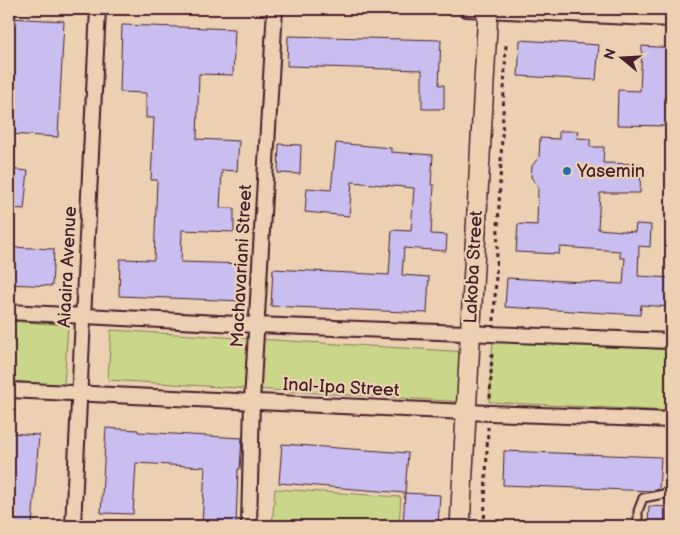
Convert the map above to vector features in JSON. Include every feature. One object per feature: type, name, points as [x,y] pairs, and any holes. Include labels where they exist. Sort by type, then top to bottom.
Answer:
[{"type":"main road","name":"Lakoba Street","points":[[460,526],[488,9]]},
{"type":"street","name":"Aiaaira Avenue","points":[[73,526],[98,9]]},
{"type":"street","name":"Machavariani Street","points":[[249,526],[252,401],[275,9]]},
{"type":"street","points":[[466,9],[671,19]]},
{"type":"street","points":[[9,312],[256,325],[671,341]]},
{"type":"street","name":"Inal-Ipa Street","points":[[9,390],[671,420]]},
{"type":"lane","points":[[638,526],[638,511],[642,498],[664,494],[671,488]]},
{"type":"path","points":[[484,526],[506,40]]},
{"type":"green space","points":[[9,321],[68,325],[64,385],[9,381]]},
{"type":"green space","points":[[111,330],[467,352],[464,402],[108,380]]},
{"type":"green space","points":[[493,338],[671,350],[671,411],[489,402]]},
{"type":"green space","points":[[275,489],[401,497],[399,526],[272,526]]},
{"type":"building","points":[[9,18],[64,21],[58,137],[9,134],[9,100],[12,100],[14,61],[9,61]]},
{"type":"building","points":[[122,25],[235,29],[233,75],[199,74],[197,139],[239,141],[237,171],[222,170],[220,208],[234,208],[234,232],[182,230],[181,262],[245,264],[244,301],[119,296],[120,259],[154,260],[157,180],[151,180],[154,118],[146,118],[146,93],[120,92]]},
{"type":"building","points":[[288,36],[441,40],[439,85],[444,85],[444,109],[422,109],[422,70],[287,66]]},
{"type":"building","points":[[520,40],[599,45],[596,80],[518,76]]},
{"type":"building","points":[[642,46],[671,48],[671,126],[617,125],[618,90],[640,91]]},
{"type":"building","points":[[559,131],[578,131],[577,138],[590,139],[590,147],[604,147],[603,163],[641,164],[640,193],[600,193],[598,229],[635,232],[636,224],[651,225],[650,247],[639,246],[638,276],[671,278],[671,307],[641,305],[640,315],[505,307],[507,278],[623,284],[625,258],[620,258],[620,251],[560,247],[559,254],[516,252],[518,224],[537,225],[538,187],[531,177],[532,166],[539,157],[540,138],[559,139]]},
{"type":"building","points":[[336,143],[391,148],[391,152],[433,155],[431,185],[434,185],[431,234],[447,235],[446,251],[404,248],[402,275],[429,277],[427,313],[271,306],[273,269],[389,275],[392,230],[411,231],[414,188],[352,182],[349,216],[305,212],[307,188],[331,190]]},
{"type":"building","points":[[279,144],[301,145],[300,174],[278,173]]},
{"type":"building","points":[[9,169],[28,171],[24,209],[9,208]]},
{"type":"building","points":[[9,247],[54,249],[52,286],[9,284]]},
{"type":"building","points":[[106,428],[138,430],[138,432],[242,438],[240,469],[238,469],[236,526],[202,526],[205,467],[136,463],[133,514],[101,513]]},
{"type":"building","points":[[9,433],[39,435],[32,526],[9,526]]},
{"type":"building","points":[[282,444],[408,453],[405,493],[279,483]]},
{"type":"building","points":[[504,451],[661,457],[659,489],[652,491],[503,485]]},
{"type":"building","points":[[405,493],[440,495],[438,526],[403,526]]},
{"type":"building","points":[[649,506],[667,507],[666,526],[648,526]]},
{"type":"place","name":"Yasemin","points":[[567,171]]}]
